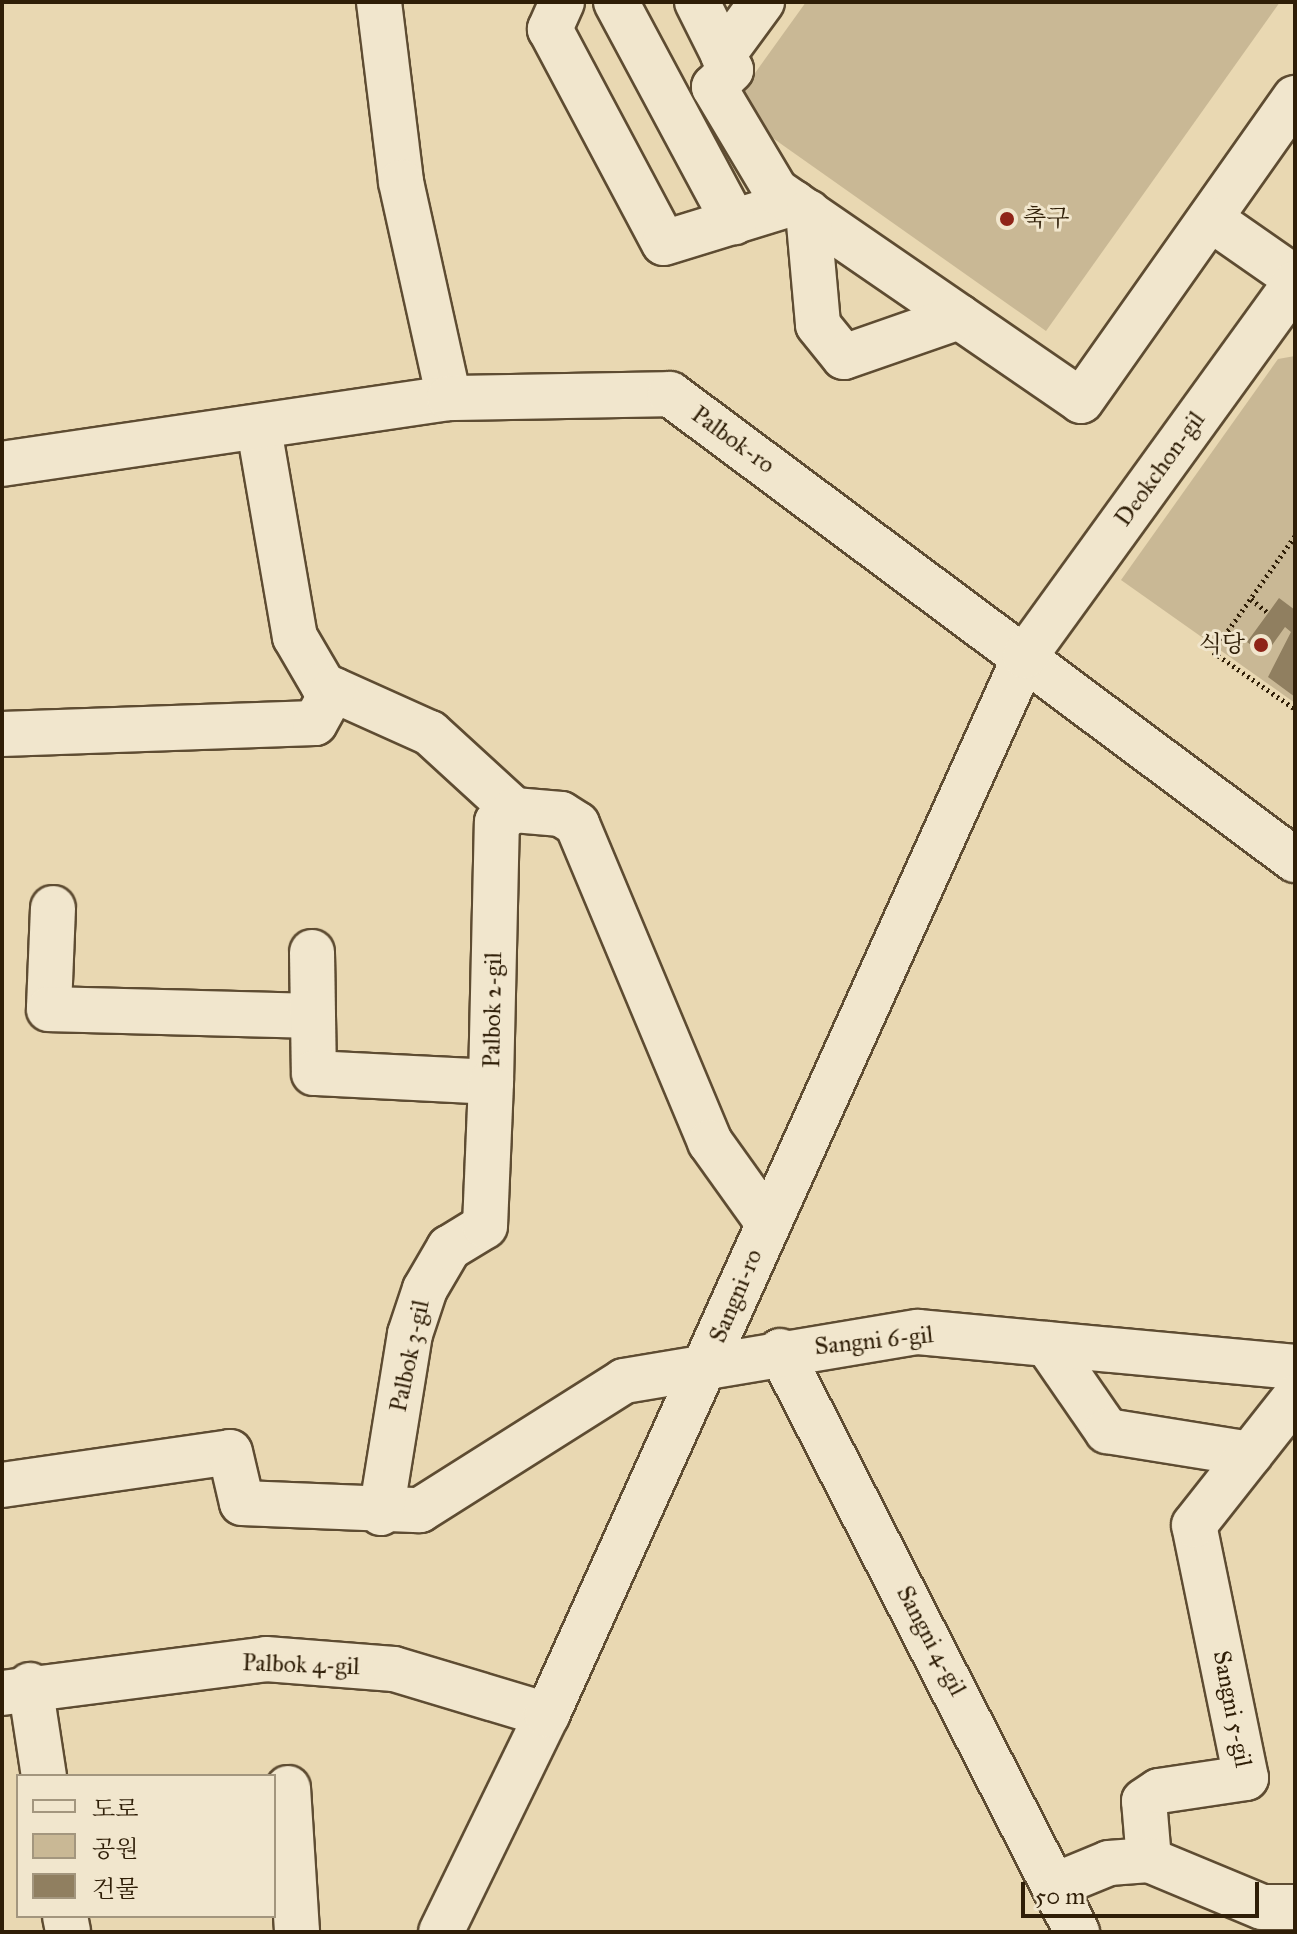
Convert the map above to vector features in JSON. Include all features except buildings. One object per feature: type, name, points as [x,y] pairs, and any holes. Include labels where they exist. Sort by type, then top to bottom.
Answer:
[{"type":"street","points":[[379,2],[401,182],[449,398]]},
{"type":"street","points":[[562,2],[550,29],[664,243],[734,222],[801,208]]},
{"type":"street","points":[[616,2],[734,222]]},
{"type":"street","points":[[697,2],[731,70],[714,87],[776,191],[1081,401],[1212,220],[1295,98]]},
{"type":"street","points":[[723,55],[754,7]]},
{"type":"street","points":[[801,208],[818,325],[844,357],[959,317]]},
{"type":"street","points":[[1212,220],[1295,280]]},
{"type":"street","name":"Deokchon-gil","points":[[1025,656],[1295,280]]},
{"type":"street","name":"Palbok-ro","points":[[2,464],[259,429],[449,398],[670,394],[1295,860]]},
{"type":"street","points":[[259,429],[295,637],[323,685],[430,733],[514,810],[561,814],[577,824],[710,1142],[768,1223]]},
{"type":"street","name":"Sangni-ro","points":[[441,1932],[547,1715],[704,1372],[768,1223],[1025,656]]},
{"type":"street","points":[[2,734],[315,723],[333,690]]},
{"type":"street","name":"Palbok 2-gil","points":[[312,952],[314,1073],[491,1082],[497,822],[514,810]]},
{"type":"street","points":[[53,908],[49,1009],[313,1016]]},
{"type":"street","name":"Palbok 3-gil","points":[[381,1513],[410,1334],[425,1289],[449,1248],[485,1226],[491,1082]]},
{"type":"street","name":"Sangni 6-gil","points":[[704,1372],[780,1351],[918,1332],[1295,1367]]},
{"type":"street","points":[[1047,1344],[1107,1431],[1250,1454],[1295,1397]]},
{"type":"street","name":"Sangni 4-gil","points":[[780,1351],[1058,1884],[1077,1932]]},
{"type":"street","points":[[2,1485],[230,1452],[242,1503],[381,1513],[420,1510],[624,1381],[704,1372]]},
{"type":"street","name":"Sangni 5-gil","points":[[1149,1860],[1144,1801],[1159,1791],[1246,1778],[1194,1525],[1250,1454]]},
{"type":"street","name":"Palbok 4-gil","points":[[16,1689],[266,1659],[394,1669],[547,1715]]},
{"type":"street","points":[[16,1689],[43,1774]]},
{"type":"street","points":[[288,1788],[297,1932]]},
{"type":"street","points":[[1058,1884],[1109,1863],[1149,1860],[1262,1907],[1295,1907]]},
{"type":"path","points":[[1295,536],[1213,652],[1295,709]]},
{"type":"path","points":[[1251,599],[1268,613]]},
{"type":"green space","name":"축구","points":[[806,2],[1280,2],[1046,331],[730,108]]},
{"type":"green space","points":[[1295,356],[1295,703],[1121,580],[1278,359]]},
{"type":"place","name":"축구","points":[[1007,219]]},
{"type":"place","name":"식당","points":[[1261,645]]}]
